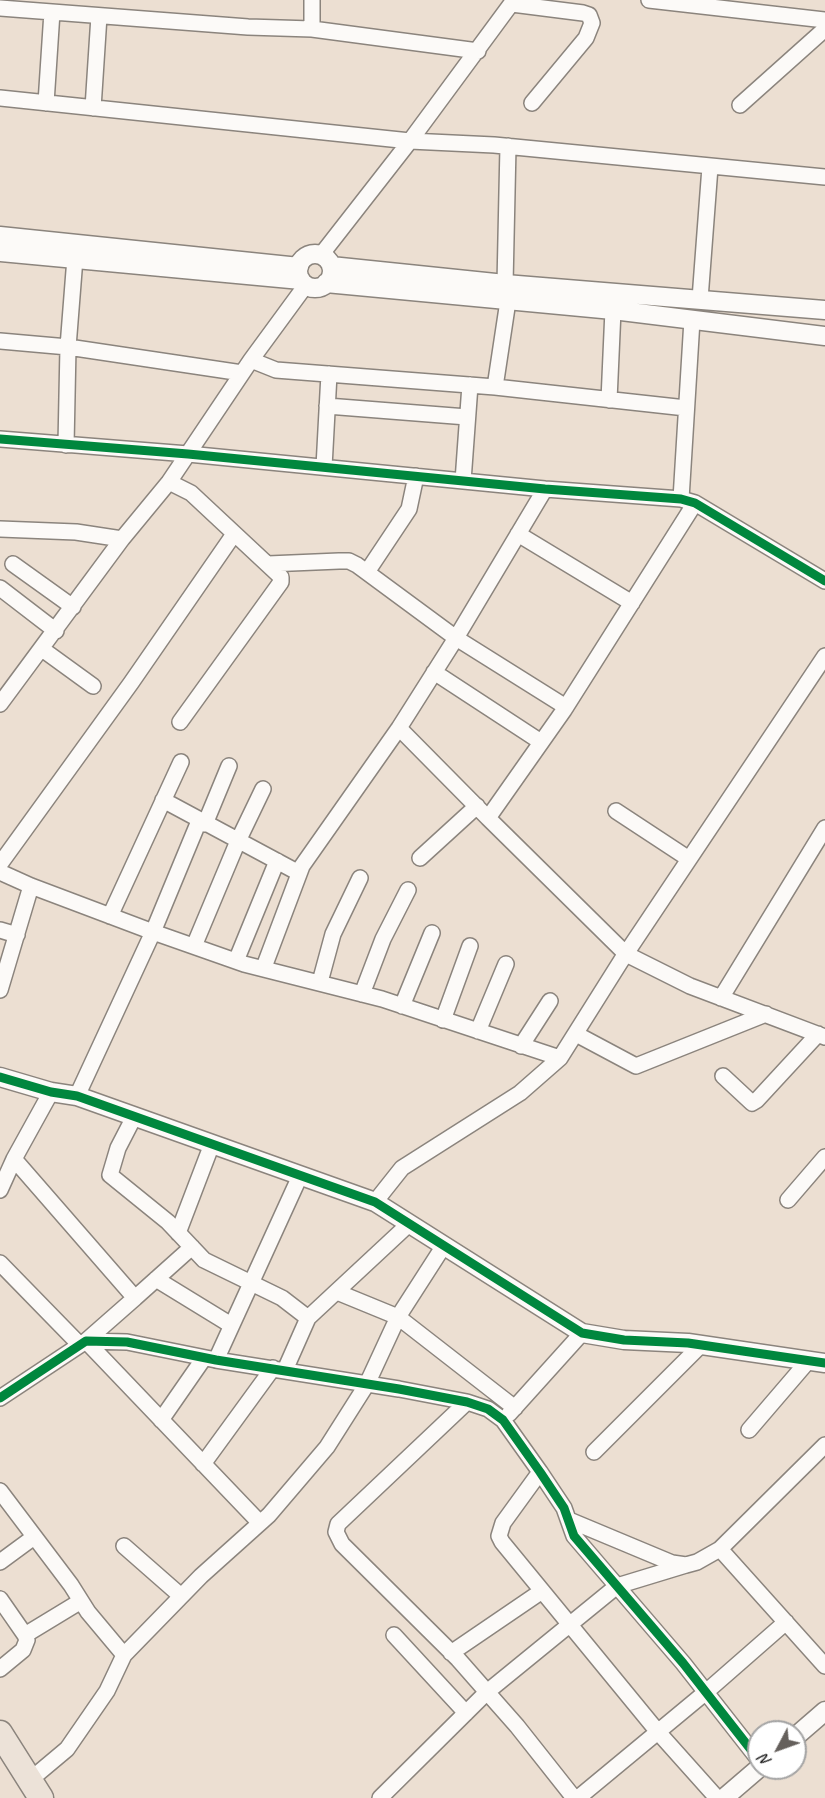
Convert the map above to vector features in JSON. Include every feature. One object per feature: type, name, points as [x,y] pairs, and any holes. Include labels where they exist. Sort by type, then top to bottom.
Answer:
[{"type":"main road","points":[[0,1733],[36,1789]]},
{"type":"street","points":[[312,0],[312,29]]},
{"type":"street","points":[[650,0],[825,20]]},
{"type":"street","points":[[0,236],[302,277],[316,287],[326,268],[410,141],[513,2],[583,12],[589,15],[592,23],[586,38],[532,103]]},
{"type":"street","points":[[0,8],[248,27],[312,29],[478,51]]},
{"type":"street","points":[[46,103],[52,12]]},
{"type":"street","points":[[93,108],[99,16]]},
{"type":"street","points":[[740,105],[825,29]]},
{"type":"street","points":[[0,98],[410,141],[508,146],[825,177]]},
{"type":"street","points":[[495,387],[506,292],[508,146]]},
{"type":"street","points":[[700,299],[710,167]]},
{"type":"street","points":[[0,252],[302,277]]},
{"type":"street","points":[[0,704],[122,539],[169,482],[251,360],[302,277],[301,261],[310,255],[326,268],[506,292],[613,310],[825,336]]},
{"type":"street","points":[[66,445],[68,347],[75,258]]},
{"type":"street","points":[[506,292],[700,299],[825,309]]},
{"type":"street","points":[[723,324],[724,301]]},
{"type":"street","points":[[609,400],[613,310]]},
{"type":"street","points":[[488,818],[566,707],[632,603],[688,501],[686,408],[692,320]]},
{"type":"street","points":[[0,341],[68,347],[242,373]]},
{"type":"street","points":[[251,360],[276,370],[495,387],[686,408]]},
{"type":"street","points":[[324,467],[329,374]]},
{"type":"street","points":[[463,481],[470,385]]},
{"type":"street","points":[[327,406],[467,417]]},
{"type":"street","points":[[0,440],[188,454],[688,501],[825,581]]},
{"type":"street","points":[[366,572],[409,509],[417,476]]},
{"type":"street","points":[[169,482],[191,493],[278,573],[281,582],[180,722]]},
{"type":"street","points":[[264,967],[299,873],[308,857],[399,728],[545,489]]},
{"type":"street","points":[[0,530],[76,532],[122,539]]},
{"type":"street","points":[[0,864],[131,683],[234,534]]},
{"type":"street","points":[[518,534],[632,603]]},
{"type":"street","points":[[268,564],[349,561],[456,638],[566,707]]},
{"type":"street","points":[[13,564],[73,607]]},
{"type":"street","points":[[0,588],[56,631]]},
{"type":"street","points":[[42,649],[93,686]]},
{"type":"street","points":[[375,1202],[402,1168],[520,1093],[560,1058],[626,954],[825,656]]},
{"type":"street","points":[[434,672],[541,742]]},
{"type":"street","points":[[399,728],[626,954],[690,986],[822,1036],[752,1103],[723,1076]]},
{"type":"street","points":[[110,916],[181,762]]},
{"type":"street","points":[[76,1096],[229,766]]},
{"type":"street","points":[[194,946],[238,841],[264,789]]},
{"type":"street","points":[[163,800],[299,873]]},
{"type":"street","points":[[420,858],[477,806]]},
{"type":"street","points":[[616,811],[690,859]]},
{"type":"street","points":[[721,998],[821,844],[825,828]]},
{"type":"street","points":[[236,961],[277,861]]},
{"type":"street","points":[[0,872],[110,916],[236,961],[362,994],[560,1058]]},
{"type":"street","points":[[320,982],[333,934],[360,879]]},
{"type":"street","points":[[0,990],[31,886]]},
{"type":"street","points":[[362,994],[383,939],[408,890]]},
{"type":"street","points":[[0,930],[17,935]]},
{"type":"street","points":[[402,1006],[432,933]]},
{"type":"street","points":[[443,1020],[470,946]]},
{"type":"street","points":[[478,1031],[506,964]]},
{"type":"street","points":[[521,1046],[550,1001]]},
{"type":"street","points":[[576,1034],[636,1066],[766,1014]]},
{"type":"street","points":[[0,1077],[51,1092],[76,1096],[375,1202],[582,1333],[624,1340],[701,1345],[817,1362]]},
{"type":"street","points":[[0,1190],[14,1159],[51,1092]]},
{"type":"street","points":[[135,1117],[118,1149],[110,1175],[168,1222],[204,1260],[282,1298],[309,1318]]},
{"type":"street","points":[[178,1233],[212,1144]]},
{"type":"street","points":[[788,1200],[825,1157]]},
{"type":"street","points":[[14,1159],[135,1298]]},
{"type":"street","points":[[161,1420],[210,1359],[231,1325],[252,1284],[300,1176]]},
{"type":"street","points":[[203,1464],[279,1369],[309,1318],[409,1224]]},
{"type":"street","points":[[36,1789],[107,1691],[124,1655],[182,1596],[260,1523],[327,1447],[367,1384],[398,1317],[443,1246]]},
{"type":"street","points":[[0,1398],[83,1343],[192,1247]]},
{"type":"street","points":[[0,1263],[161,1420],[260,1523]]},
{"type":"street","points":[[156,1279],[231,1325]]},
{"type":"street","points":[[337,1292],[398,1317],[515,1408]]},
{"type":"street","points":[[503,1420],[582,1333]]},
{"type":"street","points":[[83,1343],[127,1342],[210,1359],[467,1402],[488,1409],[503,1420],[540,1472],[564,1508],[574,1536],[706,1692],[747,1745]]},
{"type":"street","points":[[594,1452],[701,1345]]},
{"type":"street","points":[[749,1430],[817,1362]]},
{"type":"street","points":[[467,1402],[338,1524],[336,1533],[342,1544],[451,1653],[518,1726],[576,1798],[706,1692],[786,1622]]},
{"type":"street","points":[[386,1796],[487,1692],[617,1586],[686,1566],[720,1549],[825,1444]]},
{"type":"street","points":[[540,1472],[502,1523],[499,1536],[502,1542],[658,1732],[717,1798]]},
{"type":"street","points":[[0,1491],[124,1655]]},
{"type":"street","points":[[568,1520],[672,1563],[686,1566]]},
{"type":"street","points":[[0,1562],[34,1537]]},
{"type":"street","points":[[124,1546],[182,1596]]},
{"type":"street","points":[[720,1549],[825,1666]]},
{"type":"street","points":[[451,1653],[542,1591]]},
{"type":"street","points":[[0,1599],[26,1635],[27,1640],[23,1650],[0,1669]]},
{"type":"street","points":[[26,1635],[81,1601]]},
{"type":"street","points":[[394,1635],[466,1713]]},
{"type":"street","points":[[807,1727],[825,1711]]},
{"type":"street","points":[[724,1798],[747,1778]]},
{"type":"cycle path","points":[[0,439],[188,454],[545,489],[681,499],[695,503],[825,581]]},
{"type":"cycle path","points":[[0,1077],[51,1092],[77,1096],[375,1202],[582,1333],[624,1340],[688,1343],[825,1363]]},
{"type":"cycle path","points":[[0,1398],[86,1341],[127,1342],[216,1360],[399,1389],[467,1402],[488,1409],[503,1420],[540,1472],[564,1508],[574,1536],[683,1663],[747,1745]]}]
